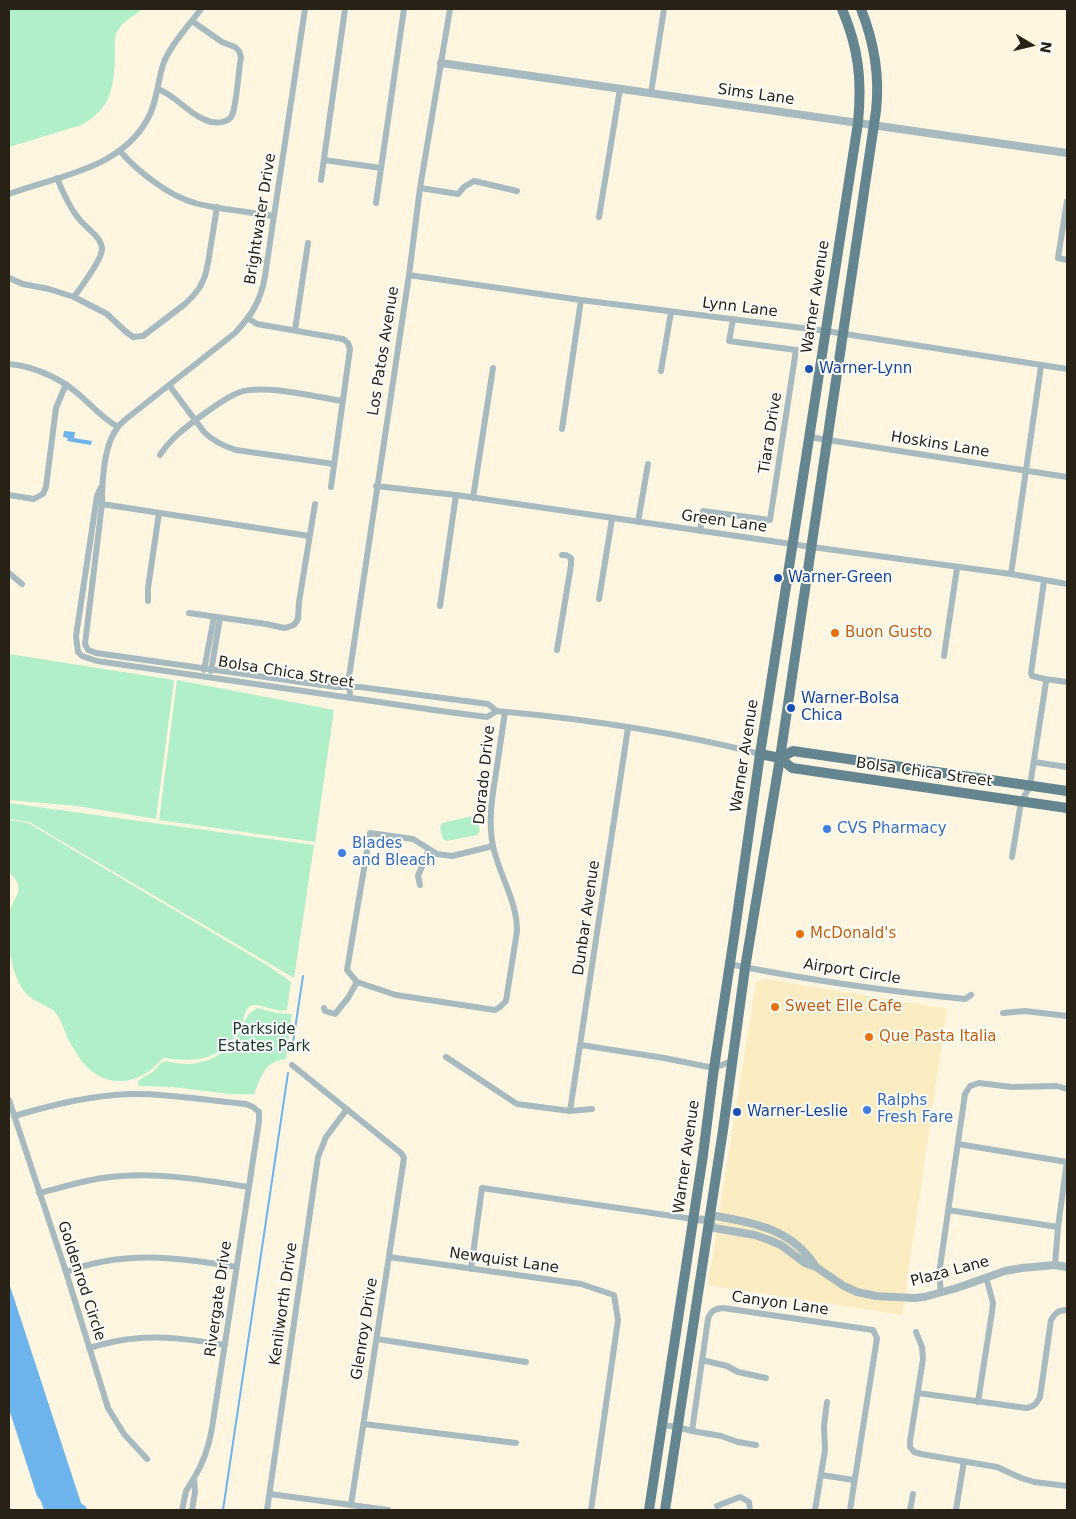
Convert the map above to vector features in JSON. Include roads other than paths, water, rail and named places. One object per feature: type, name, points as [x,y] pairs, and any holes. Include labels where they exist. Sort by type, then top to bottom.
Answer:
[{"type":"main road","name":"Warner Avenue","points":[[649,1510],[703,1155],[760,754],[858,123],[861,93],[859,68],[850,28],[842,9]]},
{"type":"main road","name":"Warner Avenue","points":[[665,1510],[745,968],[812,548],[878,97],[876,60],[862,9]]},
{"type":"main road","name":"Bolsa Chica Street","points":[[780,758],[793,751],[1067,791]]},
{"type":"main road","name":"Bolsa Chica Street","points":[[760,754],[780,758],[792,768],[1067,808]]},
{"type":"main road","points":[[928,788],[931,772]]},
{"type":"street","points":[[9,194],[99,163],[120,150],[138,134],[154,107],[162,65],[175,43],[201,9]]},
{"type":"street","name":"Brightwater Drive","points":[[85,636],[102,504],[102,486],[107,452],[112,435],[118,427],[235,333],[248,319],[262,293],[305,9]]},
{"type":"street","points":[[321,180],[345,9]]},
{"type":"street","points":[[376,203],[404,9]]},
{"type":"street","name":"Los Patos Avenue","points":[[350,698],[349,673],[376,486],[409,276],[420,188],[450,9]]},
{"type":"street","points":[[651,93],[664,9]]},
{"type":"street","points":[[158,89],[169,94],[203,120],[220,123],[227,121],[232,113],[241,57],[239,52],[235,47],[217,39],[192,21]]},
{"type":"street","name":"Sims Lane","points":[[441,63],[1067,152]]},
{"type":"street","points":[[599,217],[620,89]]},
{"type":"street","points":[[120,150],[127,159],[168,191],[195,203],[274,216]]},
{"type":"street","points":[[324,160],[381,168]]},
{"type":"street","points":[[57,178],[64,198],[102,248],[98,260],[74,297]]},
{"type":"street","points":[[420,188],[458,194],[464,187],[474,181],[517,191]]},
{"type":"street","points":[[1067,201],[1058,258],[1067,260]]},
{"type":"street","points":[[9,278],[23,284],[74,297],[107,314],[133,337],[143,336],[185,304],[200,287],[208,263],[217,207]]},
{"type":"street","points":[[295,330],[308,243]]},
{"type":"street","name":"Lynn Lane","points":[[409,276],[826,331],[1067,370]]},
{"type":"street","points":[[562,429],[581,300]]},
{"type":"street","points":[[661,371],[671,312]]},
{"type":"street","points":[[248,319],[257,324],[343,339],[348,343],[350,349],[331,487]]},
{"type":"street","name":"Tiara Drive","points":[[700,531],[703,511],[770,520],[796,350],[729,341],[733,320]]},
{"type":"street","points":[[9,364],[35,370],[66,384],[77,392],[103,418],[118,427]]},
{"type":"street","points":[[1011,574],[1041,366]]},
{"type":"street","points":[[473,498],[493,368]]},
{"type":"street","points":[[9,495],[34,499],[43,494],[46,487],[56,408],[66,384]]},
{"type":"street","points":[[169,385],[209,437],[228,447],[334,464]]},
{"type":"street","points":[[160,455],[168,444],[196,420],[225,399],[239,392],[253,389],[268,389],[342,401]]},
{"type":"street","name":"Hoskins Lane","points":[[809,438],[1067,477]]},
{"type":"street","points":[[638,522],[648,464]]},
{"type":"street","name":"Brightwater Drive","points":[[76,645],[96,496],[102,486]]},
{"type":"street","name":"Green Lane","points":[[376,486],[456,495],[812,548],[1011,574],[1067,584]]},
{"type":"street","points":[[440,606],[456,495]]},
{"type":"street","points":[[102,504],[310,536]]},
{"type":"street","points":[[189,613],[285,628],[294,625],[298,619],[314,504]]},
{"type":"street","points":[[148,601],[148,588],[159,513]]},
{"type":"street","points":[[600,599],[612,519]]},
{"type":"street","points":[[557,650],[571,564],[571,558],[562,555]]},
{"type":"street","points":[[944,656],[956,568]]},
{"type":"street","points":[[9,573],[22,584]]},
{"type":"street","points":[[1044,581],[1032,676],[1067,682]]},
{"type":"street","points":[[207,676],[217,617]]},
{"type":"street","name":"Bolsa Chica Street","points":[[85,636],[85,644],[88,650],[93,652],[336,686],[360,687],[488,704],[501,711],[628,728],[719,744],[760,754]]},
{"type":"street","name":"Bolsa Chica Street","points":[[76,645],[78,652],[82,656],[97,661],[487,717],[501,711]]},
{"type":"street","points":[[1012,857],[1021,802],[1030,786],[1045,679]]},
{"type":"street","name":"Dorado Drive","points":[[357,982],[396,995],[495,1010],[503,1004],[508,996],[517,920],[515,906],[498,865],[490,824],[501,711]]},
{"type":"street","name":"Dunbar Avenue","points":[[570,1111],[628,728]]},
{"type":"street","points":[[1034,762],[1067,767]]},
{"type":"street","points":[[324,1008],[326,1011],[335,1014],[348,998],[357,982],[347,970],[370,833],[413,840],[437,854],[452,856],[493,846]]},
{"type":"street","points":[[420,885],[418,876],[429,850]]},
{"type":"street","name":"Airport Circle","points":[[729,964],[914,994],[965,999],[972,995]]},
{"type":"street","points":[[1003,1013],[1026,1010],[1067,1016]]},
{"type":"street","points":[[581,1045],[714,1068],[732,1061]]},
{"type":"street","points":[[446,1057],[517,1104],[570,1111],[592,1109]]},
{"type":"street","points":[[292,1065],[347,1109]]},
{"type":"street","points":[[941,1292],[939,1274],[965,1094],[970,1086],[979,1083],[1012,1087],[1057,1086],[1067,1089]]},
{"type":"street","name":"Rivergate Drive","points":[[14,1116],[57,1104],[130,1094],[177,1096],[246,1104],[257,1110],[259,1121],[210,1442],[201,1467],[186,1491],[182,1510]]},
{"type":"street","name":"Goldenrod Circle","points":[[9,1100],[66,1272],[108,1408],[124,1434],[147,1460]]},
{"type":"street","name":"Glenroy Drive","points":[[347,1109],[401,1153],[404,1158],[351,1505]]},
{"type":"street","name":"Kenilworth Drive","points":[[267,1510],[318,1158],[326,1137],[347,1109]]},
{"type":"street","points":[[958,1144],[1067,1161],[1055,1265]]},
{"type":"street","points":[[39,1193],[96,1179],[141,1175],[177,1177],[248,1186]]},
{"type":"street","points":[[471,1269],[482,1188],[693,1219]]},
{"type":"street","points":[[948,1210],[1058,1227]]},
{"type":"street","name":"Plaza Lane","points":[[693,1219],[709,1220],[716,1216],[756,1224],[770,1229],[790,1240],[809,1256],[816,1267]]},
{"type":"street","name":"Plaza Lane","points":[[709,1220],[714,1228],[755,1235],[781,1245],[805,1263],[816,1267],[844,1286],[857,1292],[876,1296],[914,1298],[1022,1268],[1055,1265],[1067,1267]]},
{"type":"street","points":[[66,1272],[78,1267],[115,1259],[151,1256],[190,1259],[236,1266]]},
{"type":"street","name":"Newquist Lane","points":[[389,1257],[581,1284],[614,1295],[618,1320],[592,1510]]},
{"type":"street","points":[[978,1402],[993,1303],[986,1277]]},
{"type":"street","name":"Canyon Lane","points":[[692,1432],[708,1319],[711,1312],[716,1309],[723,1308],[873,1330],[877,1338],[854,1480]]},
{"type":"street","points":[[918,1393],[1031,1408],[1036,1405],[1040,1397],[1051,1320],[1059,1310],[1067,1310]]},
{"type":"street","points":[[916,1332],[922,1347],[923,1359],[910,1441],[910,1447],[914,1452],[997,1467],[1034,1482],[1067,1486]]},
{"type":"street","points":[[89,1348],[121,1340],[152,1337],[225,1345]]},
{"type":"street","points":[[377,1339],[526,1362]]},
{"type":"street","points":[[702,1360],[727,1366],[738,1372],[766,1378]]},
{"type":"street","points":[[815,1510],[825,1450],[824,1426],[827,1402]]},
{"type":"street","points":[[364,1424],[516,1443]]},
{"type":"street","points":[[663,1425],[756,1445]]},
{"type":"street","points":[[956,1510],[964,1461]]},
{"type":"street","points":[[821,1475],[854,1480],[850,1510]]},
{"type":"street","name":"Rivergate Drive","points":[[192,1510],[195,1492],[194,1478]]},
{"type":"street","points":[[270,1494],[388,1510]]},
{"type":"street","points":[[910,1510],[913,1494]]},
{"type":"street","points":[[717,1506],[740,1498],[749,1502],[750,1510]]},
{"type":"water","points":[[64,431],[75,432],[74,438],[92,441],[91,445],[67,441],[68,438],[63,437]]},
{"type":"water","points":[[9,1283],[81,1503],[87,1510],[44,1510],[37,1496],[9,1409]]},
{"type":"waterway","points":[[292,1049],[303,976]]},
{"type":"waterway","points":[[223,1510],[288,1073]]},
{"type":"place","name":"Warner-Lynn","points":[[809,369]]},
{"type":"place","name":"Warner-Green","points":[[778,578]]},
{"type":"place","name":"Buon Gusto","points":[[835,633]]},
{"type":"place","name":"Warner-Bolsa Chica","points":[[791,708]]},
{"type":"place","name":"CVS Pharmacy","points":[[827,829]]},
{"type":"place","name":"Blades and Bleach","points":[[342,853]]},
{"type":"place","name":"McDonald's","points":[[800,934]]},
{"type":"place","name":"Sweet Elle Cafe","points":[[775,1007]]},
{"type":"place","name":"Que Pasta Italia","points":[[869,1037]]},
{"type":"place","name":"Ralphs Fresh Fare","points":[[867,1110]]},
{"type":"place","name":"Warner-Leslie","points":[[737,1112]]},
{"type":"park label","name":"Parkside Estates Park","points":[[264,1038]]}]
